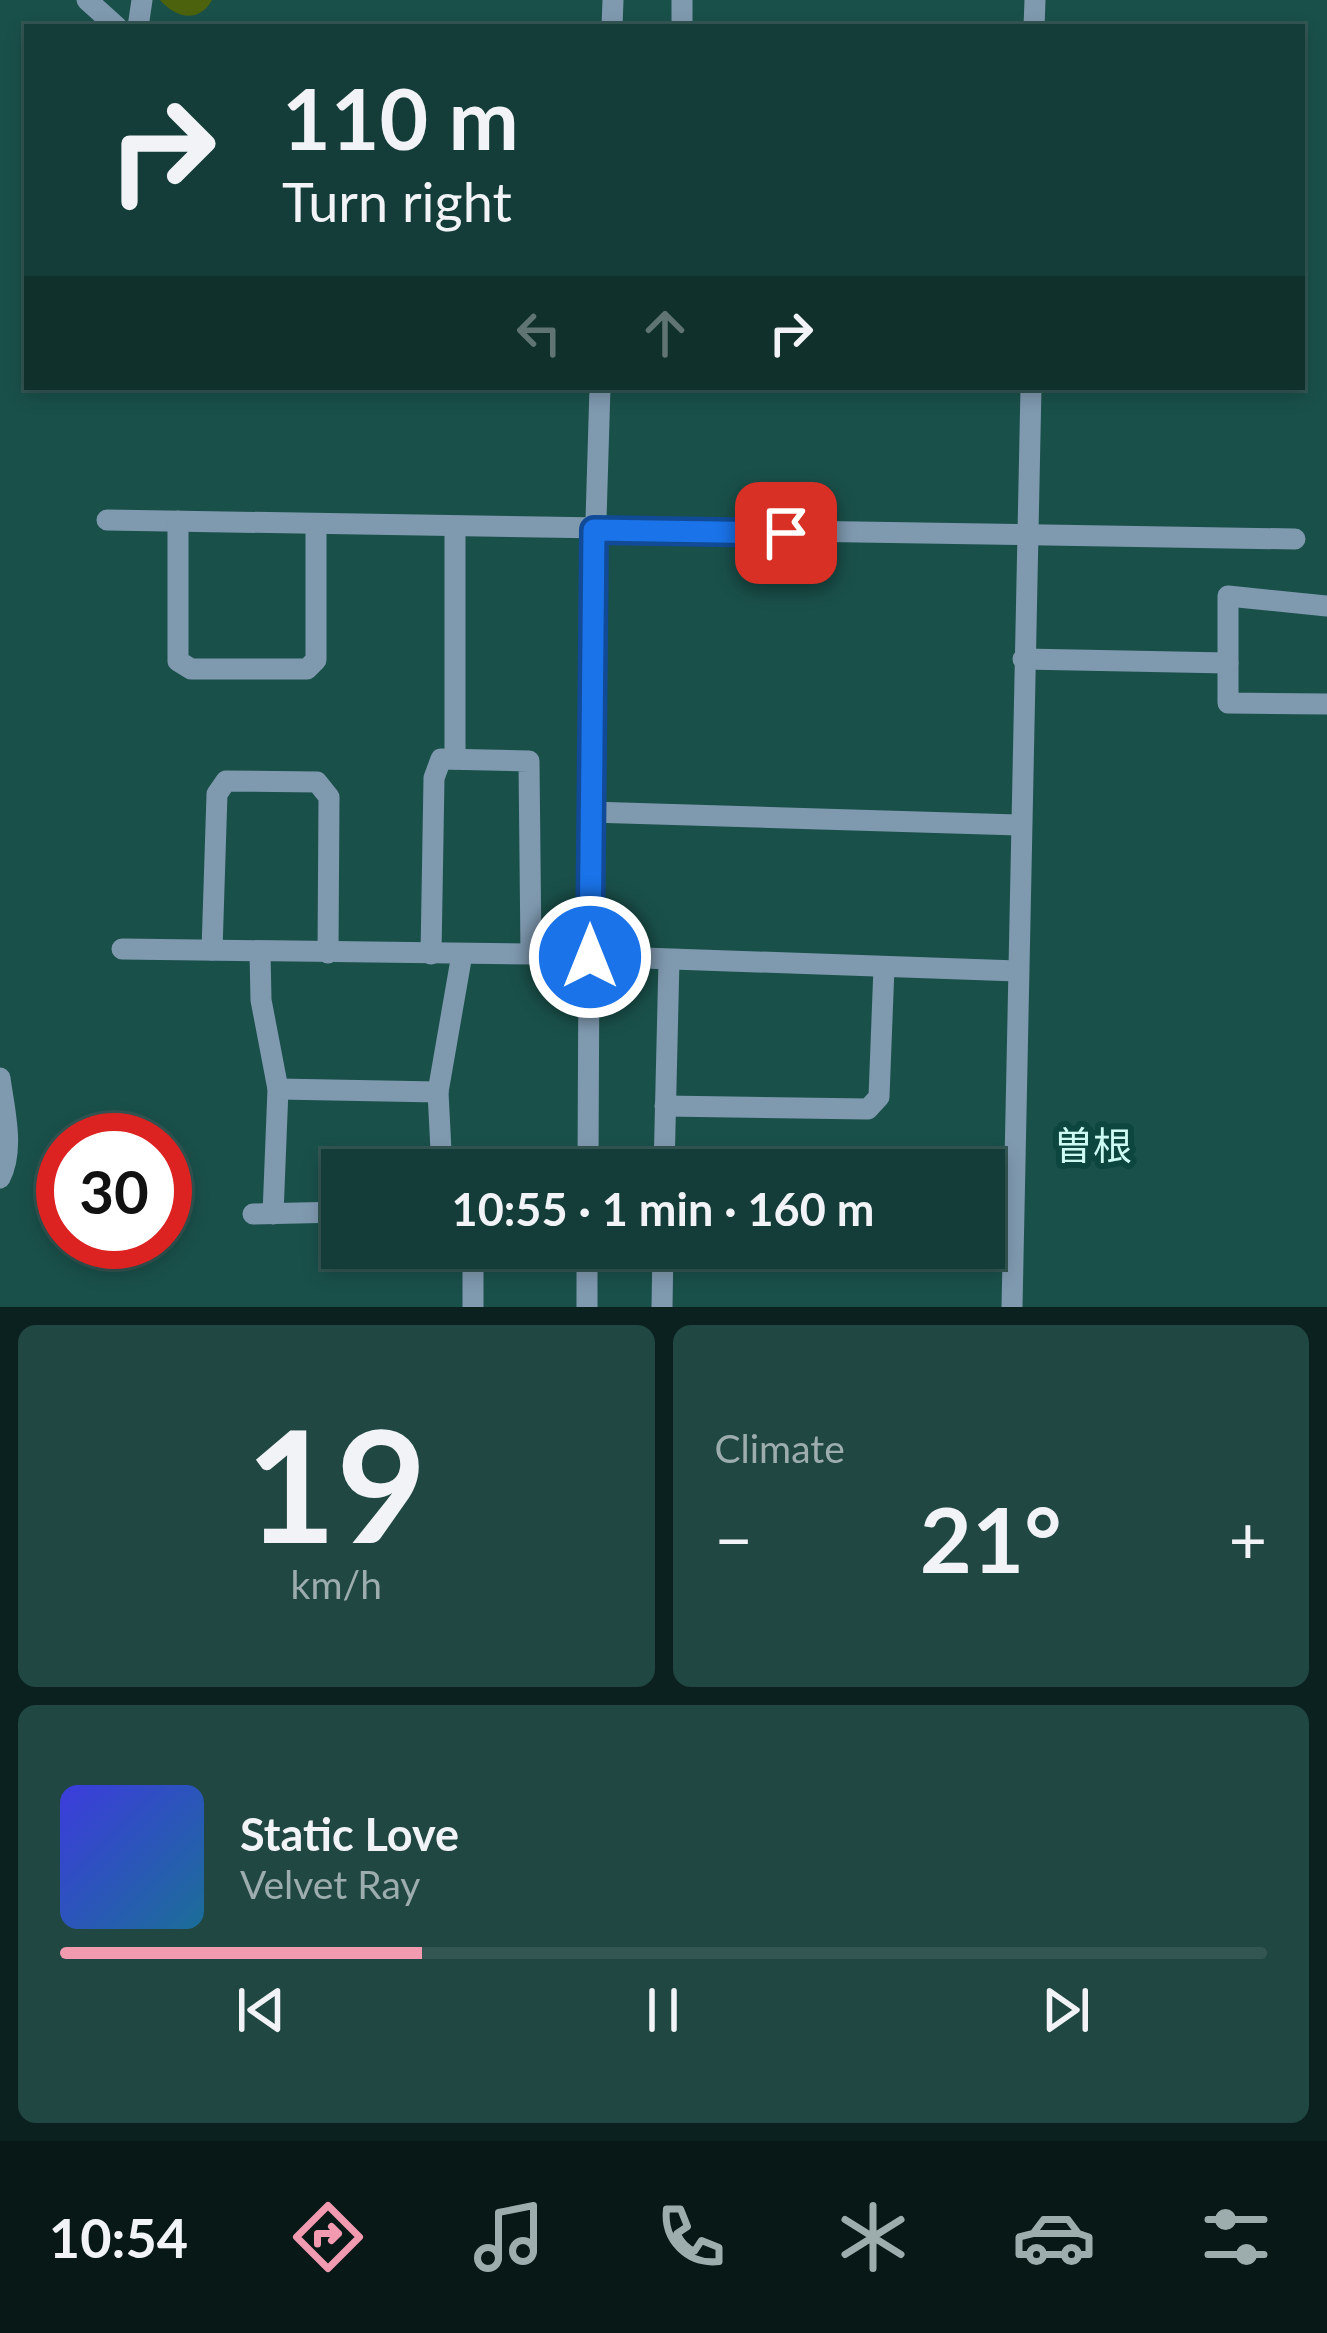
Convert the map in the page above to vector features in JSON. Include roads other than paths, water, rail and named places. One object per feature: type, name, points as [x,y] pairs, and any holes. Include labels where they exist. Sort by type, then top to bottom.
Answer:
[{"type":"street","points":[[87,0],[114,24]]},
{"type":"street","points":[[588,1149],[594,530],[600,390]]},
{"type":"street","points":[[1012,1307],[1030,390]]},
{"type":"street","points":[[107,520],[1295,539]]},
{"type":"street","points":[[178,521],[178,661],[191,669],[307,669],[316,660],[316,524]]},
{"type":"street","points":[[455,527],[455,759]]},
{"type":"street","points":[[1327,606],[1228,596],[1228,703],[1327,704]]},
{"type":"street","points":[[1023,659],[1228,663]]},
{"type":"street","points":[[430,954],[434,778],[441,759],[455,759],[530,761],[531,954]]},
{"type":"street","points":[[212,950],[217,794],[226,781],[316,782],[329,797],[328,953]]},
{"type":"street","points":[[590,812],[1020,825]]},
{"type":"street","points":[[122,949],[531,954],[1018,971]]},
{"type":"street","points":[[260,952],[261,1000],[278,1089],[263,1214],[321,1213]]},
{"type":"street","points":[[441,1149],[438,1092],[462,954]]},
{"type":"street","points":[[664,1149],[669,959]]},
{"type":"street","points":[[665,1106],[868,1109],[879,1097],[884,967]]},
{"type":"street","points":[[0,1078],[7,1132],[0,1178]]},
{"type":"street","points":[[278,1089],[438,1092]]},
{"type":"street","points":[[472,1269],[473,1307]]},
{"type":"street","points":[[587,1269],[587,1307]]},
{"type":"street","points":[[662,1307],[663,1269]]},
{"type":"district","name":"曽根","points":[[1093,1146]]}]
